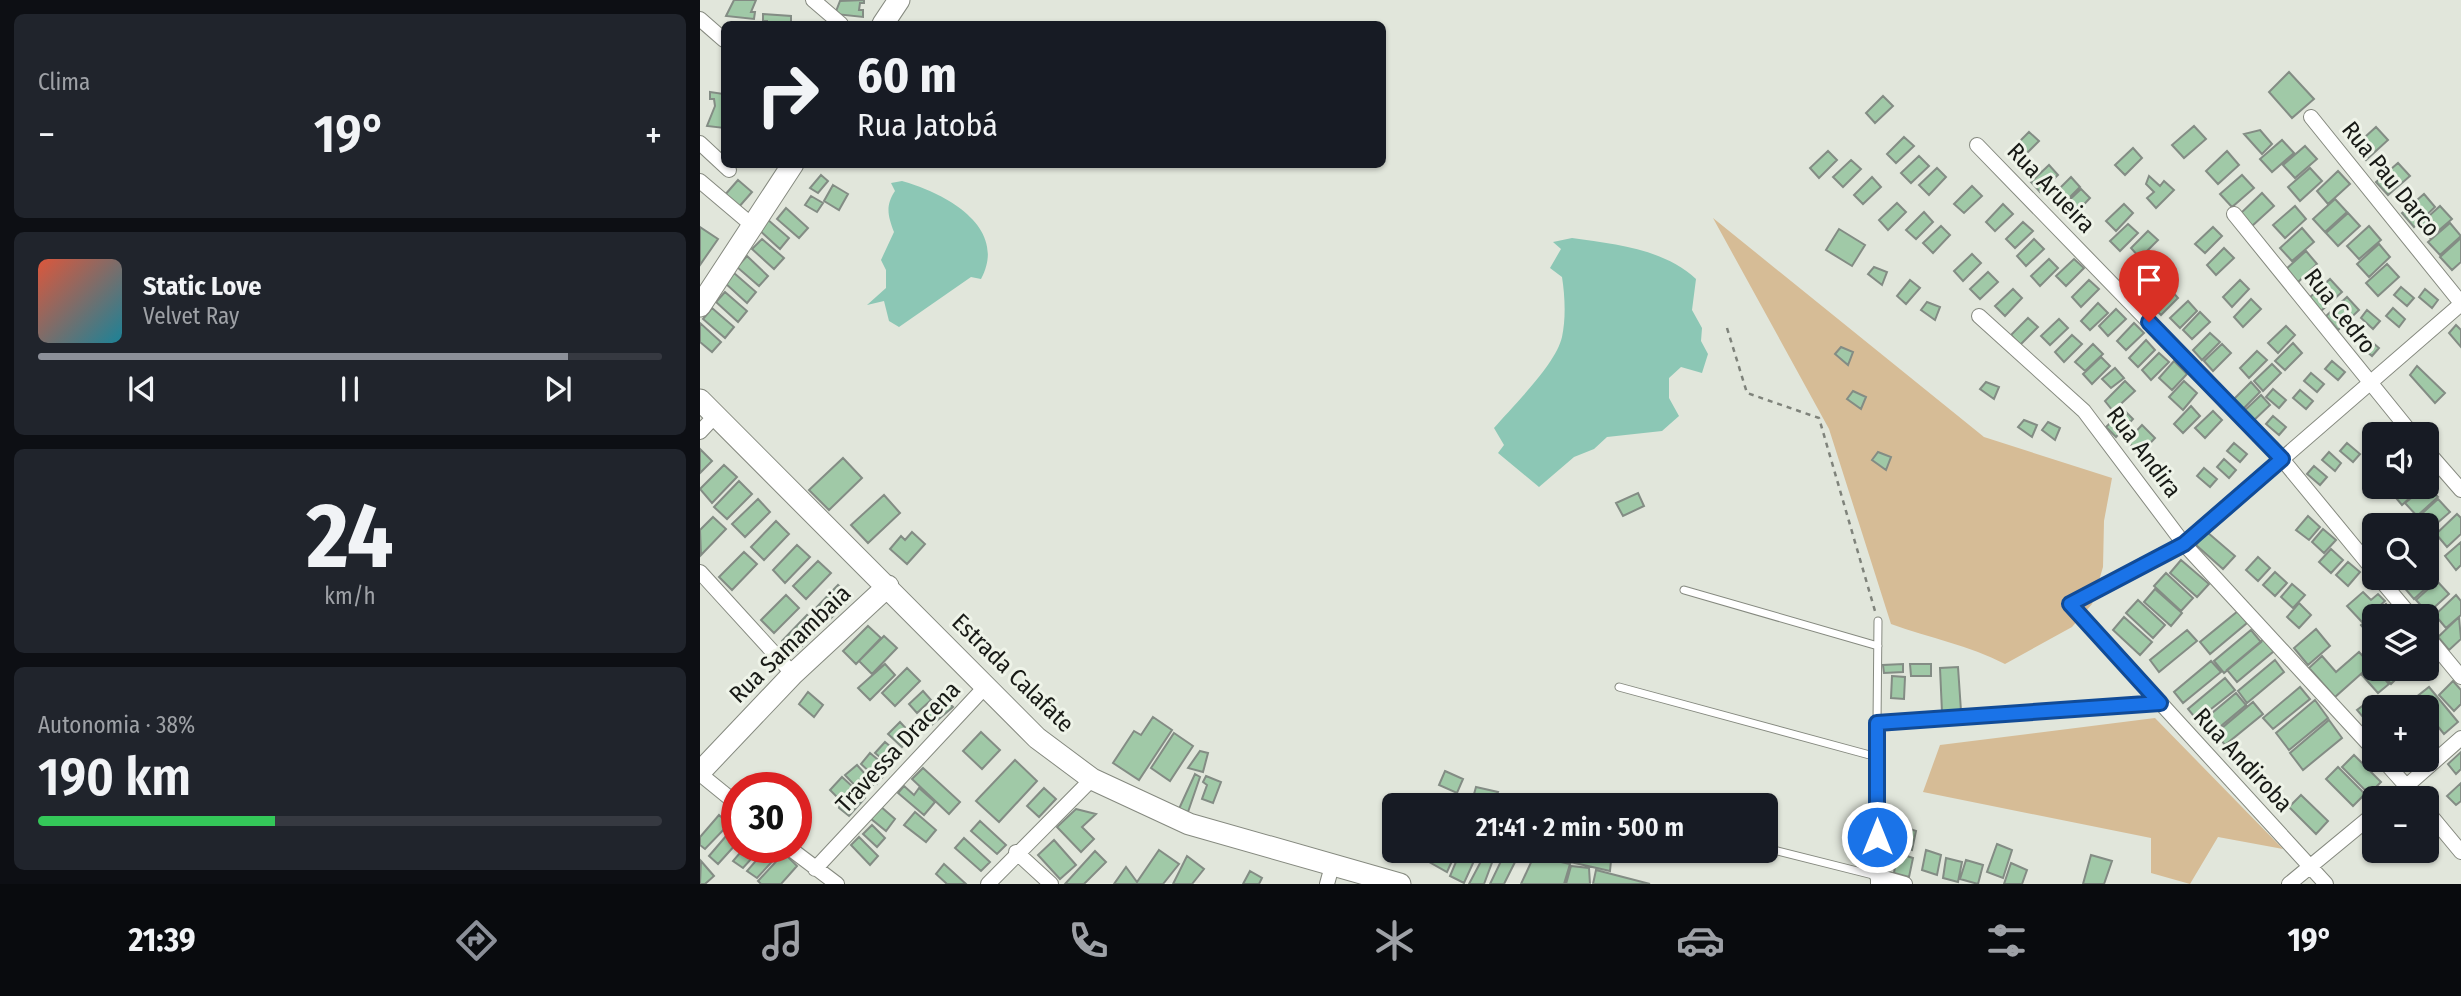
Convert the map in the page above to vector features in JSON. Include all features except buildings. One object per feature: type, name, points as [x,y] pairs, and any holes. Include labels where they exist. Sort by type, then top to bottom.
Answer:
[{"type":"street","points":[[813,0],[838,21]]},
{"type":"street","points":[[885,21],[899,0]]},
{"type":"street","points":[[700,19],[721,37]]},
{"type":"street","name":"Rua Pau Darco","points":[[2311,117],[2461,303]]},
{"type":"street","points":[[700,143],[721,163]]},
{"type":"street","name":"Rua Arueira","points":[[1977,145],[2282,459],[2362,556]]},
{"type":"street","points":[[700,306],[790,168]]},
{"type":"street","points":[[700,181],[753,226]]},
{"type":"street","name":"Rua Cedro","points":[[2234,214],[2402,422]]},
{"type":"street","points":[[2184,544],[2461,303]]},
{"type":"street","name":"Rua Andira","points":[[1979,316],[2084,411],[2184,544],[2362,737]]},
{"type":"street","name":"Estrada Calafate","points":[[700,400],[1037,738],[1092,779],[1189,824],[1330,875],[1400,884]]},
{"type":"street","points":[[700,432],[715,416]]},
{"type":"street","points":[[2439,465],[2461,491]]},
{"type":"street","name":"Rua Andiroba","points":[[2184,544],[2070,604],[2326,884]]},
{"type":"street","points":[[700,572],[793,674]]},
{"type":"street","name":"Rua Samambaia","points":[[700,773],[793,674],[888,586]]},
{"type":"street","points":[[2389,590],[2401,604]]},
{"type":"street","points":[[2439,650],[2461,677]]},
{"type":"street","name":"Travessa Dracena","points":[[815,869],[985,687]]},
{"type":"street","points":[[1905,884],[1877,880],[1877,723],[2160,703]]},
{"type":"street","points":[[2394,772],[2407,786],[2461,738]]},
{"type":"street","points":[[700,773],[721,791]]},
{"type":"street","points":[[988,884],[1016,852],[1092,779]]},
{"type":"street","points":[[2289,884],[2362,824]]},
{"type":"street","points":[[2439,825],[2461,852]]},
{"type":"street","points":[[1016,852],[1051,884]]},
{"type":"street","points":[[808,863],[837,884]]},
{"type":"lane","points":[[1684,590],[1878,646]]},
{"type":"lane","points":[[1877,723],[1878,621]]},
{"type":"lane","points":[[1619,687],[1877,757]]},
{"type":"lane","points":[[1778,851],[1877,880]]},
{"type":"path","points":[[1727,328],[1747,393],[1819,418],[1878,621]]},
{"type":"shaded area","points":[[1713,218],[1984,437],[2112,478],[2104,521],[2103,567],[2092,604],[2072,627],[2005,664],[1963,647],[1891,624],[1829,429]]},
{"type":"shaded area","points":[[2155,718],[2283,849],[2218,837],[2190,884],[2151,873],[2151,838],[1923,792],[1940,745]]},
{"type":"water","points":[[902,181],[936,194],[968,215],[980,228],[987,243],[987,260],[981,279],[971,277],[899,327],[889,321],[884,301],[867,305],[886,288],[886,270],[881,260],[894,232],[888,211],[895,191],[891,183]]},
{"type":"water","points":[[1572,238],[1654,254],[1696,279],[1692,310],[1702,328],[1701,341],[1708,354],[1702,373],[1681,367],[1669,378],[1669,398],[1679,416],[1662,431],[1607,437],[1594,449],[1574,457],[1539,487],[1498,453],[1504,445],[1494,428],[1533,384],[1558,348],[1565,315],[1562,277],[1550,268],[1561,249],[1553,242]]},
{"type":"route","points":[[1877,837],[1877,723],[2160,703],[2070,604],[2184,544],[2282,459],[2149,322]]}]
